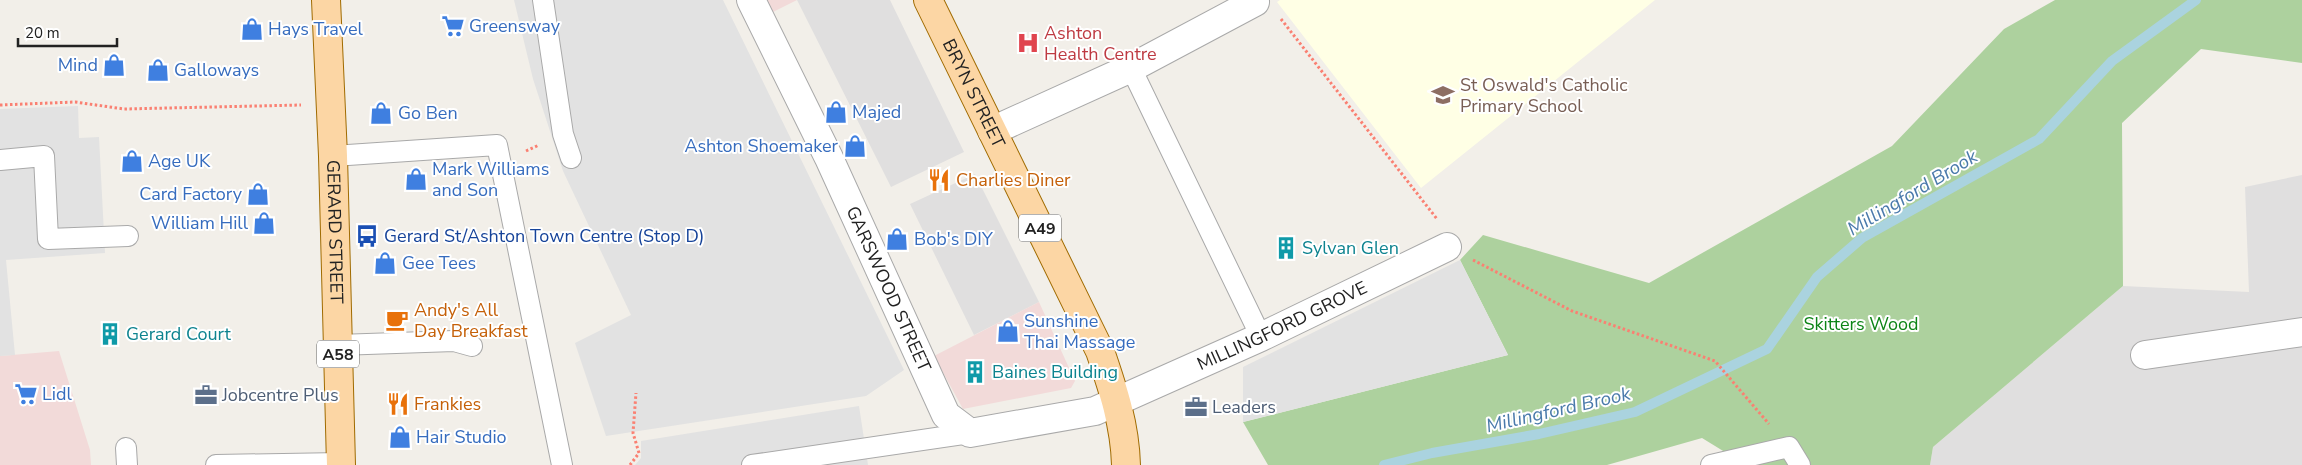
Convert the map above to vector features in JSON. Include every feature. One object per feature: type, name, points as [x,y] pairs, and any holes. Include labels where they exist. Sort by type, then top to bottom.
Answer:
[{"type":"main road","name":"GERARD STREET","points":[[326,0],[333,156],[341,464]]},
{"type":"main road","name":"BRYN STREET","points":[[928,0],[1100,351],[1117,400],[1125,444],[1126,465]]},
{"type":"street","name":"GARSWOOD STREET","points":[[751,0],[829,158],[946,415],[970,432]]},
{"type":"street","points":[[992,131],[1266,8]]},
{"type":"street","name":"MILLINGFORD GROVE","points":[[1117,400],[1261,337],[1447,247]]},
{"type":"street","points":[[2145,355],[2302,332]]},
{"type":"street","points":[[970,432],[1094,411],[1117,400]]},
{"type":"lane","points":[[543,0],[563,134],[571,158]]},
{"type":"lane","points":[[1131,68],[1261,337]]},
{"type":"lane","points":[[333,156],[497,144],[562,465]]},
{"type":"lane","points":[[0,160],[44,156],[48,239],[128,236]]},
{"type":"lane","points":[[338,345],[454,341],[472,346]]},
{"type":"lane","points":[[752,465],[970,432]]},
{"type":"lane","points":[[1711,465],[1789,447],[1800,465]]},
{"type":"lane","points":[[216,465],[341,464]]},
{"type":"path","points":[[1266,8],[1440,222],[1447,247],[1572,311],[1715,360],[1789,447]]},
{"type":"path","points":[[0,105],[75,102],[124,109],[302,105]]},
{"type":"path","points":[[501,163],[563,134]]},
{"type":"path","points":[[630,465],[639,453],[633,433],[636,393]]},
{"type":"shaded area","points":[[514,0],[723,0],[904,370],[866,396],[606,436],[575,343],[631,315],[563,171],[533,79]]},
{"type":"shaded area","points":[[764,0],[797,0],[771,13]]},
{"type":"shaded area","points":[[797,0],[890,0],[964,152],[891,187]]},
{"type":"shaded area","name":"St Oswald's Catholic Primary School","points":[[1280,0],[1655,0],[1421,188],[1277,2]]},
{"type":"shaded area","points":[[78,106],[79,138],[99,137],[105,253],[6,260],[15,355],[0,356],[0,109]]},
{"type":"shaded area","points":[[975,174],[1039,302],[974,335],[910,204]]},
{"type":"shaded area","points":[[2302,175],[2302,465],[1930,465],[1933,447],[2123,286],[2249,292],[2245,187]]},
{"type":"shaded area","points":[[1460,260],[1508,355],[1243,422],[1243,367]]},
{"type":"shaded area","points":[[1039,302],[1075,381],[1071,388],[963,409],[934,356]]},
{"type":"shaded area","points":[[59,351],[90,450],[91,465],[0,465],[0,356]]},
{"type":"shaded area","points":[[859,406],[868,465],[635,465],[641,458],[641,441]]},
{"type":"green space","name":"Skitters Wood","points":[[2055,0],[2302,0],[2302,63],[2201,49],[2122,123],[2123,286],[1933,447],[1930,465],[1746,465],[1702,438],[1607,465],[1268,465],[1243,422],[1508,355],[1460,260],[1483,235],[1649,283],[1892,146],[2004,29]]},
{"type":"waterway","name":"Millingford Brook","points":[[1384,465],[1432,453],[1539,434],[1635,412],[1767,349],[1817,277],[1862,238],[2039,139],[2112,61],[2196,0]]},
{"type":"place","name":"Greensway","points":[[453,26]]},
{"type":"place","name":"Hays Travel","points":[[252,29]]},
{"type":"place","name":"Ashton Health Centre","points":[[1028,43]]},
{"type":"place","name":"Mind","points":[[114,65]]},
{"type":"place","name":"Galloways","points":[[158,70]]},
{"type":"place","name":"St Oswald's Catholic Primary School","points":[[1443,95]]},
{"type":"place","name":"Majed","points":[[836,112]]},
{"type":"place","name":"Go Ben","points":[[381,113]]},
{"type":"place","name":"Ashton Shoemaker","points":[[855,146]]},
{"type":"place","name":"Age UK","points":[[132,161]]},
{"type":"place","name":"Mark Williams and Son","points":[[416,179]]},
{"type":"place","name":"Charlies Diner","points":[[939,180]]},
{"type":"place","name":"Card Factory","points":[[258,194]]},
{"type":"place","name":"William Hill","points":[[264,223]]},
{"type":"place","name":"Gerard St/Ashton Town Centre (Stop D)","points":[[367,236]]},
{"type":"place","name":"Bob's DIY","points":[[897,239]]},
{"type":"place","name":"Sylvan Glen","points":[[1286,248]]},
{"type":"place","name":"Gee Tees","points":[[385,263]]},
{"type":"place","name":"Andy's All Day Breakfast","points":[[397,320]]},
{"type":"place","name":"Sunshine Thai Massage","points":[[1008,331]]},
{"type":"place","name":"Gerard Court","points":[[110,334]]},
{"type":"place","name":"Baines Building","points":[[975,372]]},
{"type":"place","name":"Lidl","points":[[26,394]]},
{"type":"place","name":"Jobcentre Plus","points":[[206,395]]},
{"type":"place","name":"Frankies","points":[[398,404]]},
{"type":"place","name":"Leaders","points":[[1196,407]]},
{"type":"place","name":"Hair Studio","points":[[400,437]]}]
